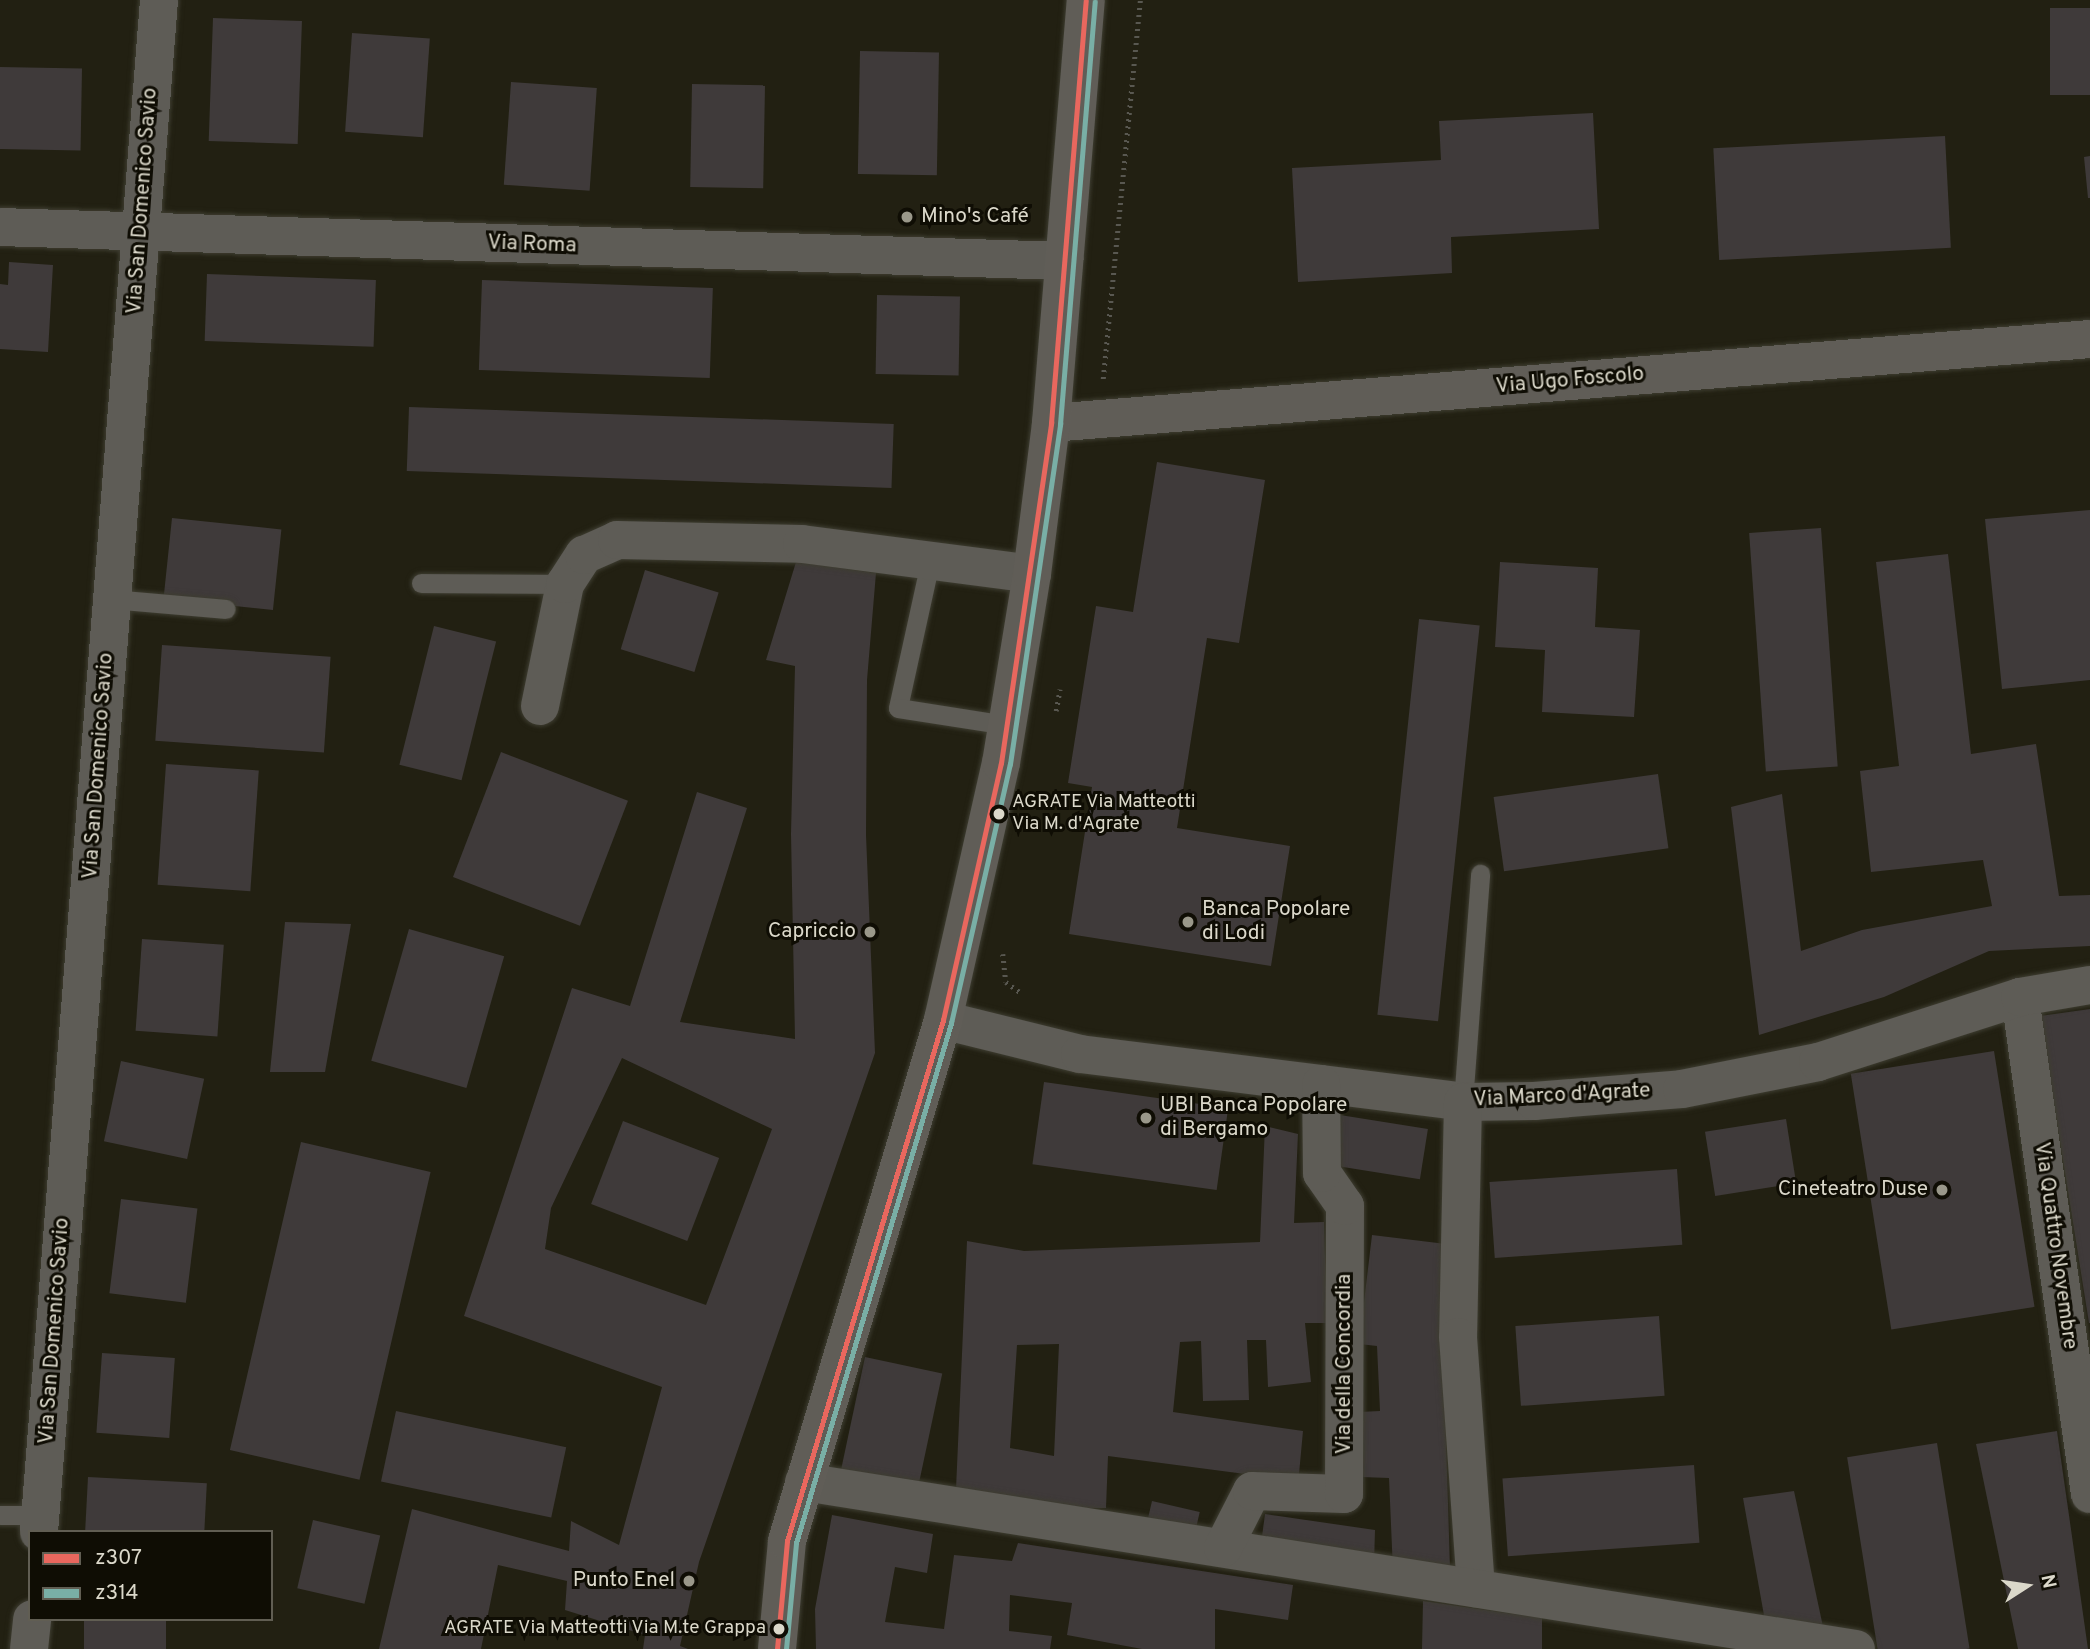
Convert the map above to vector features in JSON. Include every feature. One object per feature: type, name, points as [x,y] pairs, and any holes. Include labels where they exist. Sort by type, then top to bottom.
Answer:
[{"type":"street","name":"Via San Domenico Savio","points":[[40,1523],[159,0]]},
{"type":"street","points":[[777,1649],[788,1541],[943,1020],[1006,725],[1032,574],[1051,423],[1086,0]]},
{"type":"street","name":"Via Roma","points":[[0,227],[1064,261]]},
{"type":"street","name":"Via Ugo Foscolo","points":[[1051,423],[2090,340]]},
{"type":"street","points":[[540,706],[565,583],[584,555],[617,540],[802,544],[1032,574]]},
{"type":"street","name":"Via Marco d'Agrate","points":[[943,1020],[1080,1054],[1463,1102],[1534,1101],[1682,1089],[1818,1062],[2020,997],[2090,985]]},
{"type":"street","name":"Via Quattro Novembre","points":[[2020,997],[2090,1494]]},
{"type":"street","name":"Via della Concordia","points":[[1223,1548],[1252,1492],[1344,1494],[1345,1206],[1322,1173],[1321,1084]]},
{"type":"street","points":[[1463,1102],[1458,1337],[1476,1588]]},
{"type":"street","points":[[804,1482],[1856,1649]]},
{"type":"street","points":[[30,1649],[32,1621]]},
{"type":"lane","points":[[930,562],[898,708],[1006,725]]},
{"type":"lane","points":[[421,583],[565,583]]},
{"type":"lane","points":[[112,599],[226,609]]},
{"type":"lane","points":[[1463,1102],[1480,874]]},
{"type":"lane","points":[[0,1515],[40,1523]]},
{"type":"building","points":[[2050,8],[2090,8],[2090,95],[2050,95]]},
{"type":"building","points":[[213,18],[302,21],[298,144],[209,141]]},
{"type":"building","points":[[352,33],[430,38],[423,137],[345,132]]},
{"type":"building","points":[[860,51],[939,52],[937,175],[858,174]]},
{"type":"building","points":[[0,67],[82,68],[81,150],[0,149]]},
{"type":"building","points":[[511,82],[597,88],[590,191],[504,185]]},
{"type":"building","points":[[692,84],[765,85],[763,188],[690,187]]},
{"type":"building","points":[[1593,113],[1599,229],[1451,237],[1452,273],[1298,282],[1292,168],[1441,160],[1439,121]]},
{"type":"building","points":[[1945,136],[1951,248],[1719,260],[1713,148]]},
{"type":"building","points":[[2090,156],[2090,198],[2088,198],[2084,157]]},
{"type":"building","points":[[9,262],[53,265],[48,352],[0,349],[0,284],[8,285]]},
{"type":"building","points":[[207,274],[376,280],[374,347],[205,341]]},
{"type":"building","points":[[482,280],[713,288],[710,378],[479,370]]},
{"type":"building","points":[[877,295],[960,296],[959,375],[876,374]]},
{"type":"building","points":[[409,407],[894,424],[891,488],[407,471]]},
{"type":"building","points":[[1157,462],[1265,480],[1239,643],[1207,638],[1177,828],[1290,846],[1271,966],[1069,934],[1092,787],[1068,783],[1096,606],[1133,612]]},
{"type":"building","points":[[2090,510],[2090,680],[2002,689],[1985,519]]},
{"type":"building","points":[[172,518],[281,529],[273,610],[164,599]]},
{"type":"building","points":[[1821,528],[1838,766],[1766,771],[1749,533]]},
{"type":"building","points":[[1948,554],[1971,754],[2036,744],[2059,896],[2090,895],[2090,946],[1989,951],[1884,997],[1759,1035],[1731,807],[1782,794],[1801,951],[1862,930],[1992,906],[1983,860],[1871,872],[1860,771],[1899,766],[1876,562]]},
{"type":"building","points":[[796,562],[876,573],[867,680],[866,835],[875,1053],[699,1562],[680,1646],[688,1649],[643,1649],[645,1635],[565,1610],[567,1581],[498,1565],[481,1649],[379,1649],[412,1509],[569,1551],[571,1521],[619,1545],[662,1387],[464,1316],[572,988],[630,1006],[697,792],[747,808],[680,1022],[795,1039],[791,834],[795,666],[766,660]],"holes":[[[622,1058],[772,1129],[706,1305],[545,1249],[551,1208]]]},
{"type":"building","points":[[1500,562],[1598,568],[1595,627],[1640,630],[1634,717],[1542,712],[1545,650],[1495,647]]},
{"type":"building","points":[[645,570],[719,593],[694,672],[621,649]]},
{"type":"building","points":[[1419,619],[1480,625],[1438,1021],[1377,1015]]},
{"type":"building","points":[[434,626],[496,641],[462,780],[399,765]]},
{"type":"building","points":[[162,645],[331,657],[324,753],[155,741]]},
{"type":"building","points":[[501,752],[628,801],[580,926],[453,877]]},
{"type":"building","points":[[166,764],[259,770],[250,891],[158,885]]},
{"type":"building","points":[[1658,774],[1668,848],[1504,871],[1494,797]]},
{"type":"building","points":[[285,922],[351,924],[325,1072],[270,1072]]},
{"type":"building","points":[[409,929],[504,956],[466,1088],[371,1061]]},
{"type":"building","points":[[142,939],[224,945],[217,1036],[136,1031]]},
{"type":"building","points":[[2090,1009],[2090,1323],[2089,1323],[2040,1016]]},
{"type":"building","name":"Cineteatro Duse","points":[[1994,1051],[2035,1307],[1891,1329],[1851,1074]]},
{"type":"building","points":[[121,1061],[204,1079],[187,1159],[104,1141]]},
{"type":"building","points":[[1044,1082],[1228,1108],[1217,1190],[1032,1164]]},
{"type":"building","points":[[1340,1115],[1428,1129],[1420,1179],[1332,1165]]},
{"type":"building","points":[[1786,1119],[1796,1183],[1715,1196],[1705,1132]]},
{"type":"building","points":[[623,1121],[719,1158],[687,1241],[591,1204]]},
{"type":"building","points":[[1265,1126],[1298,1134],[1294,1223],[1324,1222],[1327,1323],[1305,1323],[1311,1382],[1268,1387],[1266,1340],[1247,1340],[1249,1400],[1203,1401],[1201,1341],[1180,1342],[1173,1412],[1303,1431],[1299,1474],[1245,1474],[1108,1456],[1106,1508],[1053,1508],[956,1489],[967,1241],[1024,1251],[1260,1242]],"holes":[[[1059,1344],[1054,1456],[1010,1448],[1017,1345]]]},
{"type":"building","points":[[301,1142],[431,1172],[360,1480],[230,1450]]},
{"type":"building","points":[[1677,1169],[1682,1245],[1495,1258],[1489,1182]]},
{"type":"building","points":[[121,1199],[197,1208],[186,1303],[109,1293]]},
{"type":"building","points":[[1372,1235],[1446,1244],[1443,1344],[1450,1568],[1393,1571],[1389,1478],[1361,1477],[1359,1412],[1380,1411],[1377,1346],[1359,1344]]},
{"type":"building","points":[[1659,1316],[1665,1396],[1521,1406],[1515,1326]]},
{"type":"building","points":[[102,1353],[175,1358],[169,1438],[96,1433]]},
{"type":"building","points":[[865,1357],[942,1373],[918,1488],[841,1471]]},
{"type":"building","points":[[396,1411],[566,1447],[551,1518],[381,1481]]},
{"type":"building","points":[[2057,1431],[2088,1649],[2018,1649],[1976,1444]]},
{"type":"building","points":[[1937,1443],[1970,1648],[1877,1649],[1847,1457]]},
{"type":"building","points":[[1694,1465],[1699,1543],[1508,1556],[1502,1478]]},
{"type":"building","points":[[88,1477],[207,1483],[204,1530],[85,1530]]},
{"type":"building","points":[[1794,1491],[1825,1636],[1767,1632],[1743,1498]]},
{"type":"building","points":[[1152,1501],[1200,1512],[1194,1536],[1146,1525]]},
{"type":"building","points":[[1265,1514],[1375,1530],[1374,1564],[1261,1544]]},
{"type":"building","points":[[832,1515],[933,1534],[927,1573],[895,1567],[885,1622],[944,1629],[954,1555],[1012,1561],[1018,1543],[1293,1585],[1288,1620],[1215,1609],[1215,1649],[1142,1649],[1067,1635],[1072,1603],[1010,1595],[1009,1631],[1052,1636],[1050,1649],[816,1649],[815,1609]]},
{"type":"building","points":[[313,1520],[380,1536],[364,1604],[297,1588]]},
{"type":"building","points":[[1423,1601],[1542,1618],[1542,1649],[1422,1649]]},
{"type":"building","points":[[84,1621],[166,1621],[166,1649],[84,1649]]},
{"type":"transit line","name":"z307","points":[[777,1649],[787,1541],[943,1020],[1001,763],[1051,423],[1086,0]]},
{"type":"transit line","name":"z314","points":[[786,1649],[796,1543],[951,1023],[1010,764],[1060,424],[1095,1]]},
{"type":"place","name":"Mino's Café","points":[[907,217]]},
{"type":"place","name":"AGRATE Via Matteotti Via M. d'Agrate","points":[[999,814]]},
{"type":"place","name":"Banca Popolare di Lodi","points":[[1188,922]]},
{"type":"place","name":"Capriccio","points":[[870,932]]},
{"type":"place","name":"UBI Banca Popolare di Bergamo","points":[[1146,1118]]},
{"type":"place","name":"Cineteatro Duse","points":[[1942,1190]]},
{"type":"place","name":"Punto Enel","points":[[689,1581]]},
{"type":"place","name":"AGRATE Via Matteotti Via M.te Grappa","points":[[779,1629]]}]
